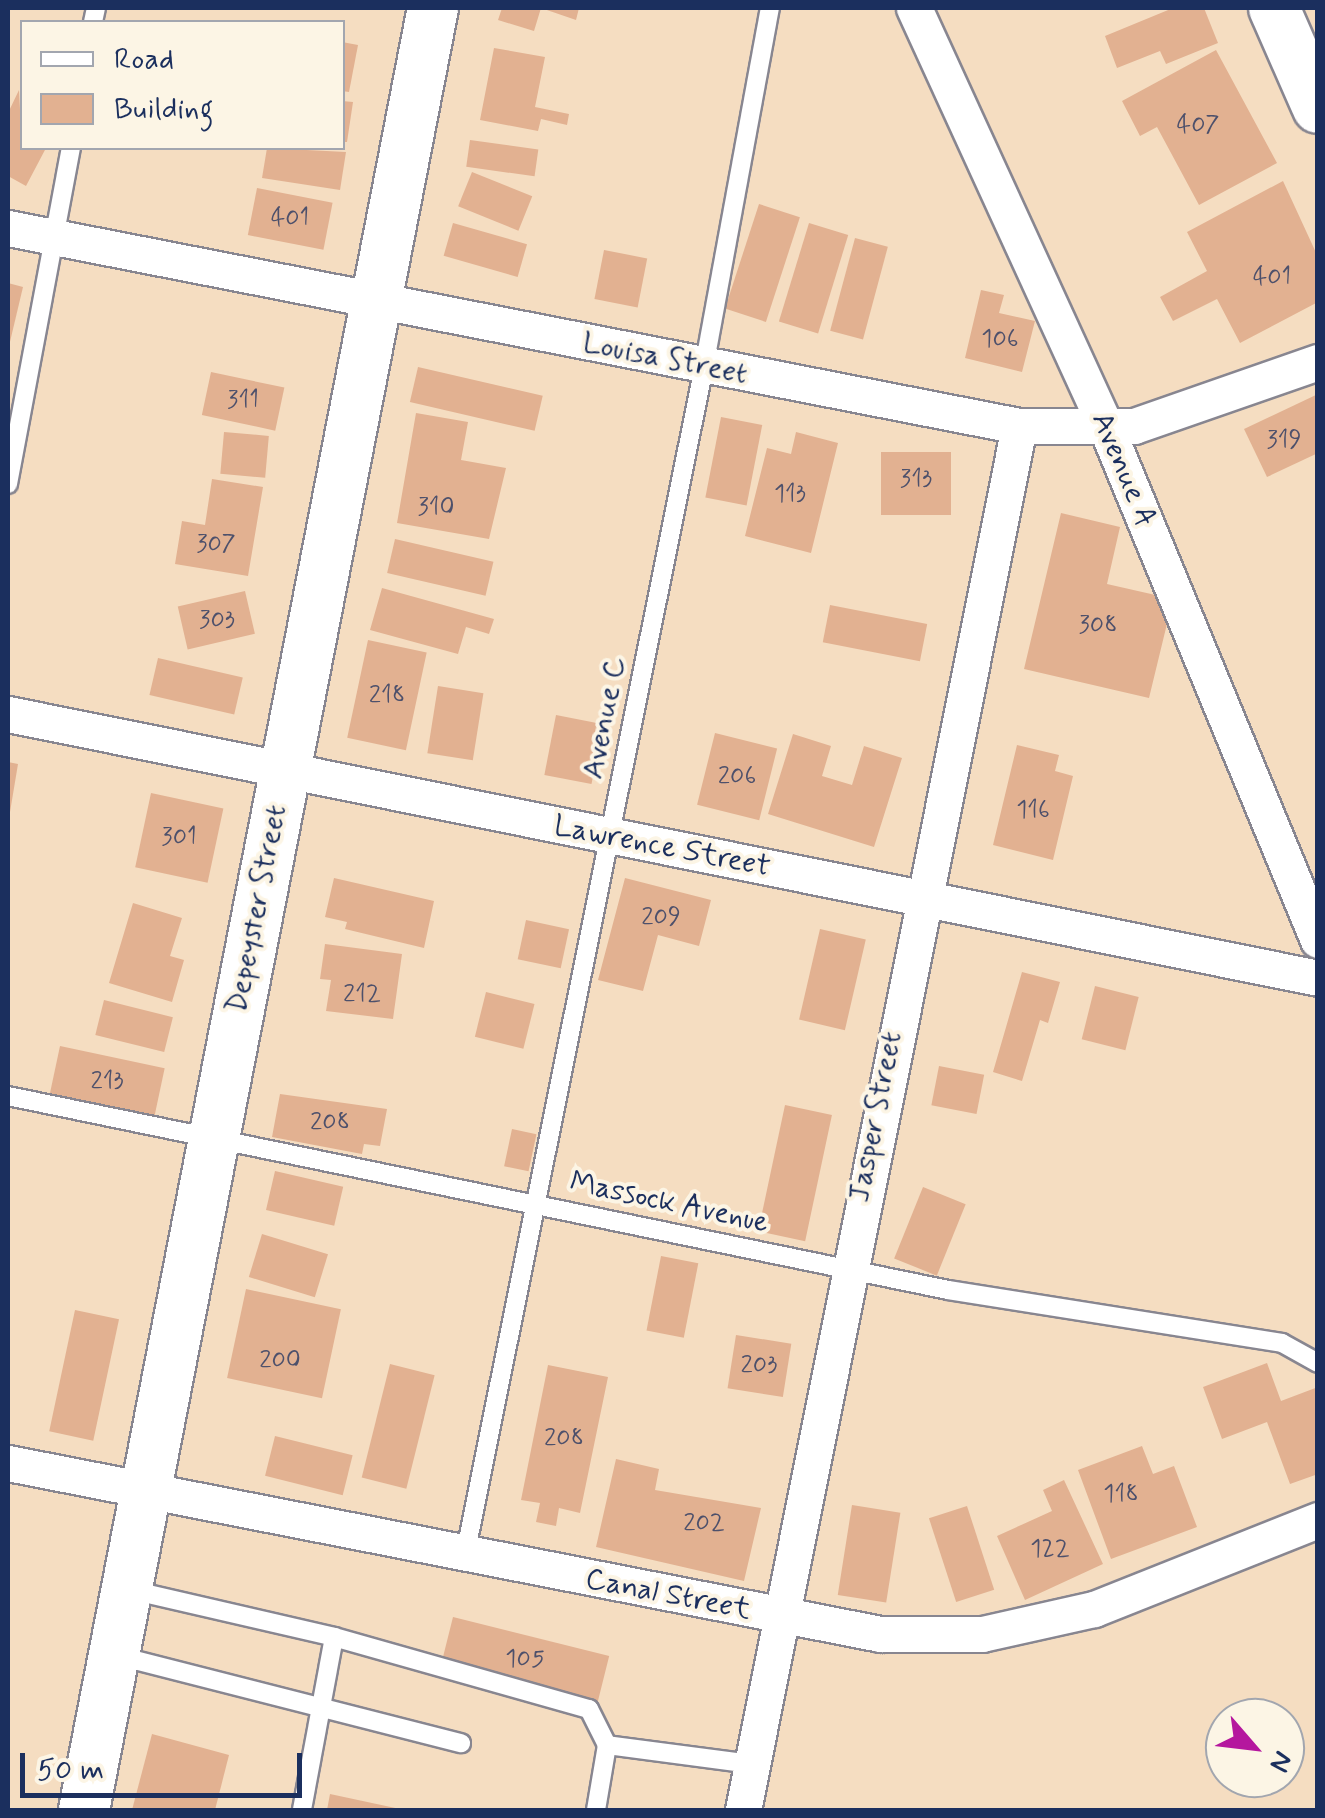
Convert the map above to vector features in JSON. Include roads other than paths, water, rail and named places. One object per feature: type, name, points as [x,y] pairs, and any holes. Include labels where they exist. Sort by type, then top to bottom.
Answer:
[{"type":"street","name":"Depeyster Street","points":[[84,1810],[433,8]]},
{"type":"street","name":"Avenue A","points":[[914,8],[1106,427],[1318,940]]},
{"type":"street","points":[[1294,29],[1318,108]]},
{"type":"street","name":"Louisa Street","points":[[8,228],[1019,426],[1134,426],[1318,362]]},
{"type":"street","name":"Jasper Street","points":[[742,1810],[920,897],[1019,426]]},
{"type":"street","name":"Lawrence Street","points":[[8,714],[608,838],[1318,978]]},
{"type":"street","name":"Canal Street","points":[[8,1464],[779,1618],[880,1634],[982,1634],[1094,1609],[1318,1520]]},
{"type":"lane","name":"Avenue C","points":[[465,1555],[704,367],[770,8]]},
{"type":"lane","points":[[8,484],[71,150]]},
{"type":"lane","name":"Massock Avenue","points":[[8,1096],[846,1270],[1282,1344],[1318,1362]]},
{"type":"lane","points":[[126,1588],[334,1637],[578,1704],[596,1716],[608,1745],[596,1810]]},
{"type":"lane","points":[[302,1810],[334,1637]]},
{"type":"lane","points":[[114,1654],[322,1704],[358,1720],[461,1744]]},
{"type":"lane","points":[[608,1745],[752,1764]]}]
